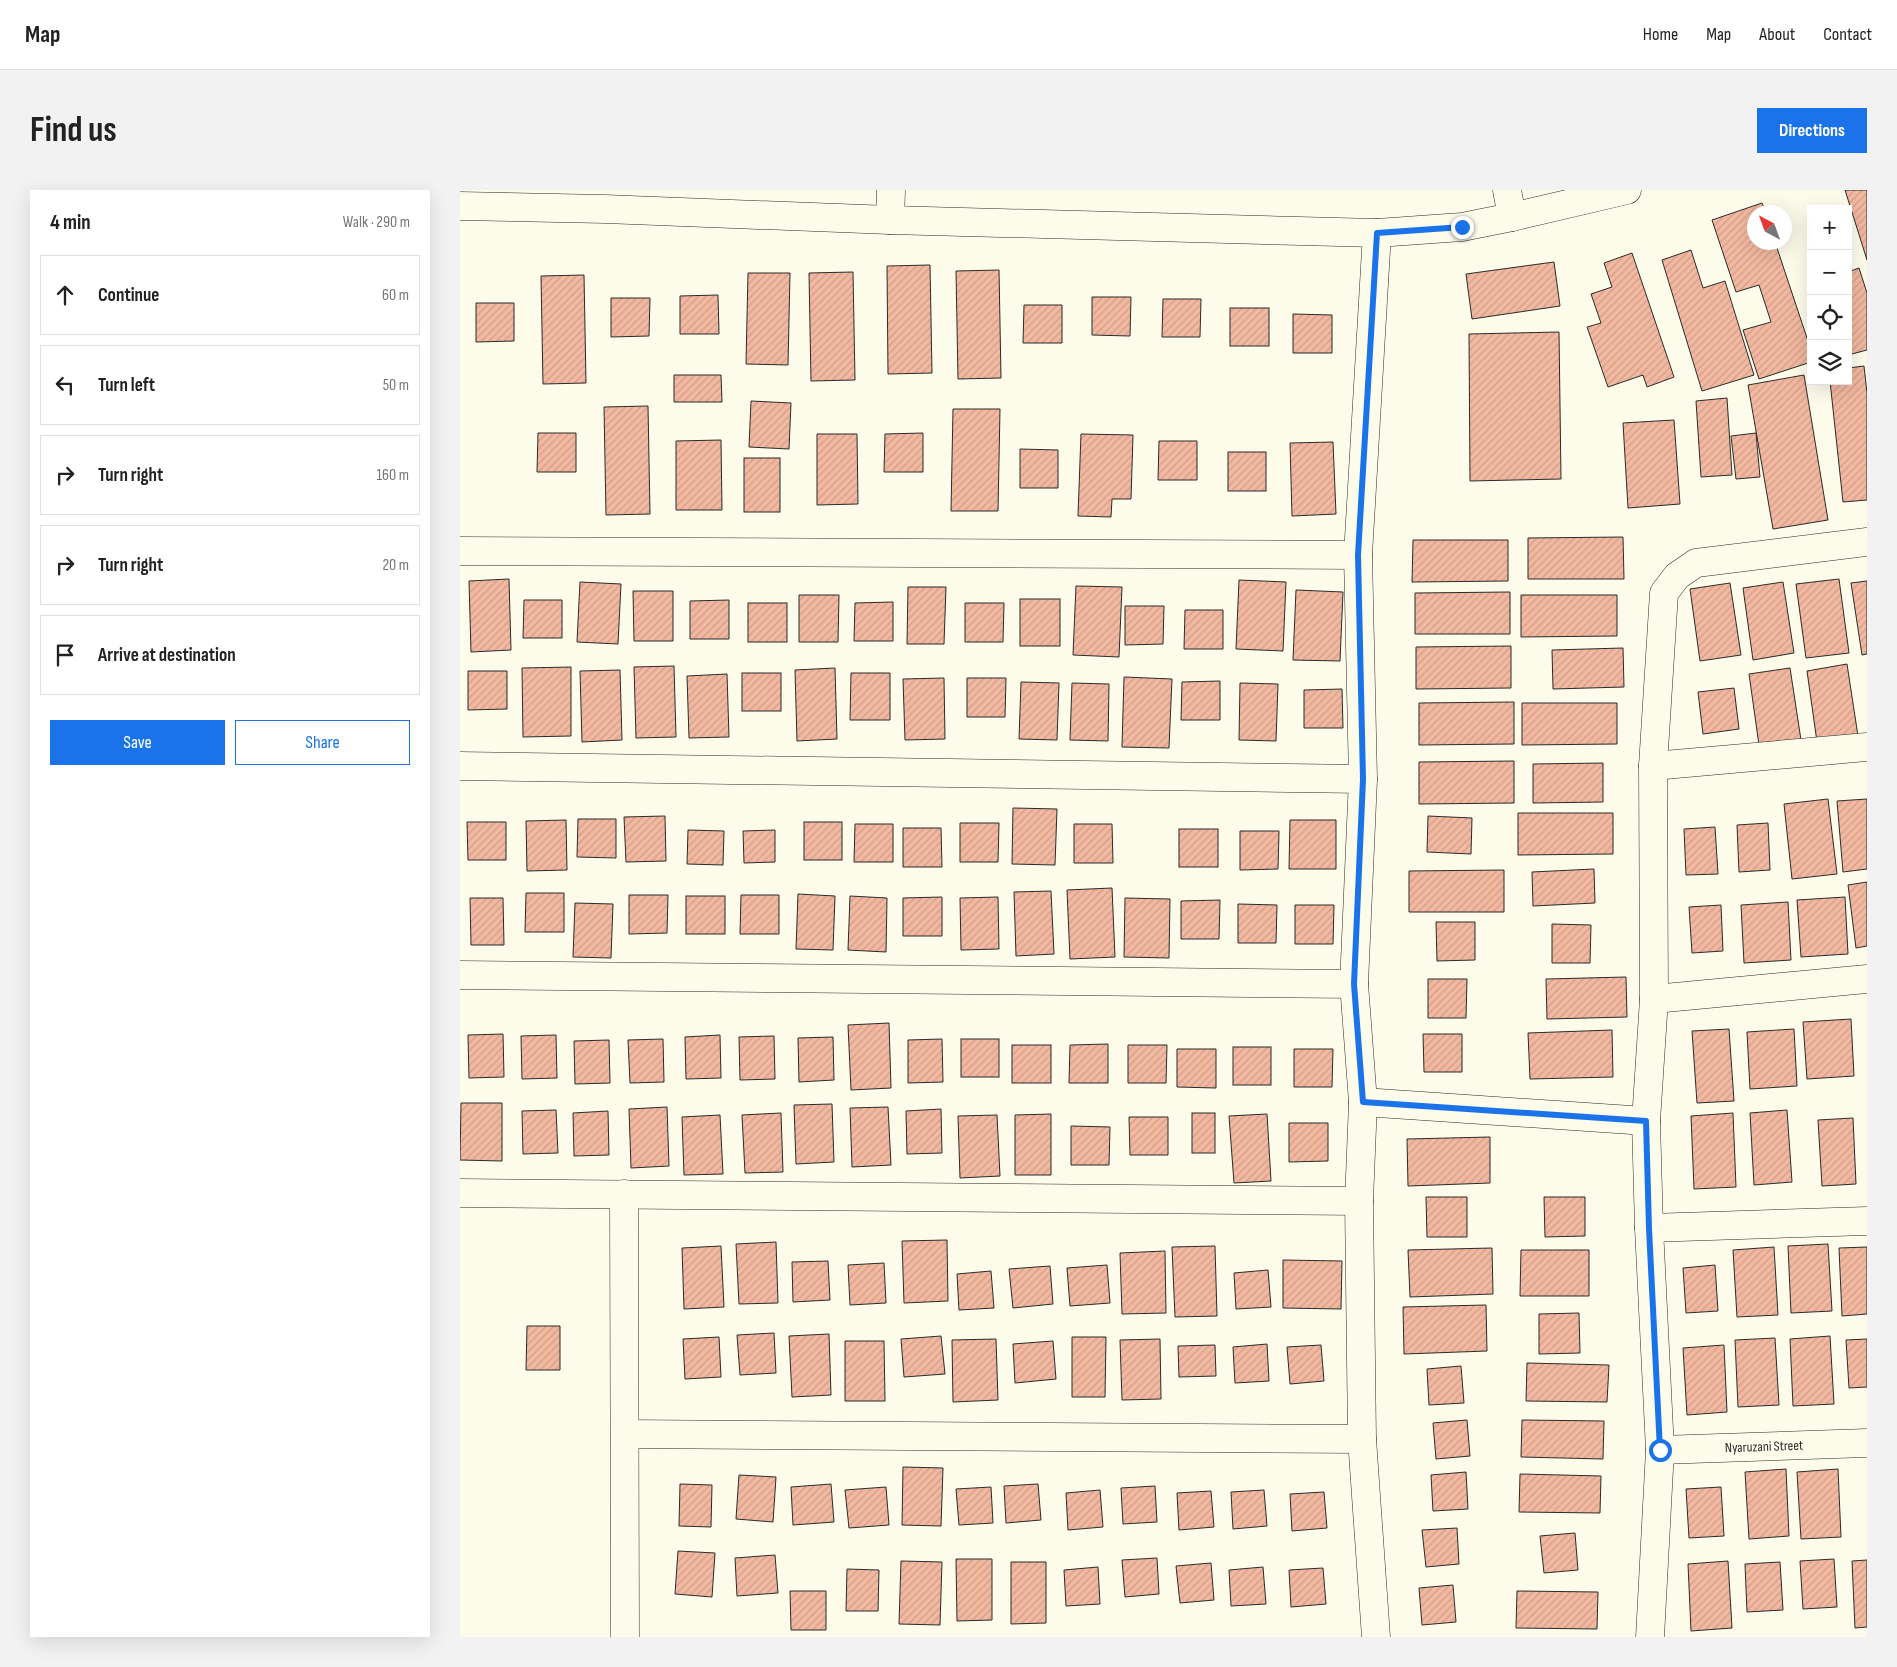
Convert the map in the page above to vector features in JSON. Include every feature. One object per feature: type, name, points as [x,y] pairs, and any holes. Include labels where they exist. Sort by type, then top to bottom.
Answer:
[{"type":"street","points":[[890,220],[891,190]]},
{"type":"street","points":[[1507,190],[1512,218]]},
{"type":"street","points":[[460,206],[605,200],[890,220],[1377,233],[1462,227],[1512,218],[1627,190]]},
{"type":"street","points":[[1376,1637],[1362,1439],[1359,1201],[1363,1102],[1354,984],[1363,779],[1358,555],[1377,233]]},
{"type":"street","points":[[1650,1637],[1660,1450],[1649,1228],[1646,1121],[1654,999],[1653,766],[1664,593],[1677,576],[1696,562],[1867,542]]},
{"type":"street","points":[[460,551],[1358,555]]},
{"type":"street","points":[[1653,766],[1867,747]]},
{"type":"street","points":[[460,766],[1363,779]]},
{"type":"street","points":[[460,975],[1354,984]]},
{"type":"street","points":[[1654,999],[1867,979]]},
{"type":"street","points":[[1363,1102],[1646,1121]]},
{"type":"street","points":[[460,1193],[1359,1201]]},
{"type":"street","points":[[624,1194],[625,1637]]},
{"type":"street","points":[[1649,1228],[1867,1221]]},
{"type":"street","points":[[625,1434],[1362,1439]]},
{"type":"street","name":"Nyaruzani Street","points":[[1660,1450],[1867,1443]]},
{"type":"building","points":[[1845,190],[1867,190],[1867,260],[1852,212],[1852,205],[1850,205]]},
{"type":"building","points":[[1747,208],[1747,250],[1778,250],[1807,338],[1807,363],[1759,379],[1743,330],[1771,322],[1759,285],[1736,292],[1712,220]]},
{"type":"building","points":[[1691,250],[1703,288],[1725,281],[1754,375],[1702,391],[1662,260]]},
{"type":"building","points":[[1632,253],[1674,377],[1647,387],[1643,375],[1608,387],[1587,327],[1601,323],[1591,294],[1612,287],[1604,263]]},
{"type":"building","points":[[1554,262],[1560,306],[1472,319],[1466,274]]},
{"type":"building","points":[[930,265],[932,373],[888,374],[887,266]]},
{"type":"building","points":[[1859,268],[1867,293],[1867,350],[1852,354],[1852,295],[1852,271]]},
{"type":"building","points":[[999,270],[1001,378],[958,379],[956,271]]},
{"type":"building","points":[[853,272],[855,380],[811,381],[809,273]]},
{"type":"building","points":[[748,273],[790,273],[788,365],[746,364]]},
{"type":"building","points":[[584,275],[586,383],[543,384],[541,276]]},
{"type":"building","points":[[718,295],[719,334],[680,334],[680,296]]},
{"type":"building","points":[[1092,297],[1131,297],[1130,336],[1092,335]]},
{"type":"building","points":[[611,298],[650,298],[649,336],[611,337]]},
{"type":"building","points":[[1163,299],[1201,299],[1200,337],[1162,337]]},
{"type":"building","points":[[476,303],[514,303],[514,341],[476,342]]},
{"type":"building","points":[[1024,305],[1062,305],[1062,343],[1023,343]]},
{"type":"building","points":[[1230,308],[1269,308],[1269,346],[1230,346]]},
{"type":"building","points":[[1293,314],[1332,315],[1332,353],[1293,353]]},
{"type":"building","points":[[1559,332],[1561,479],[1470,481],[1469,334]]},
{"type":"building","points":[[1864,366],[1867,393],[1867,500],[1843,502],[1830,385],[1852,385],[1852,368]]},
{"type":"building","points":[[674,375],[721,375],[722,402],[674,402]]},
{"type":"building","points":[[1804,375],[1828,520],[1773,529],[1748,385]]},
{"type":"building","points":[[1727,398],[1732,475],[1701,477],[1696,401]]},
{"type":"building","points":[[751,401],[791,403],[789,449],[749,447]]},
{"type":"building","points":[[648,406],[650,514],[606,515],[604,407]]},
{"type":"building","points":[[953,409],[1000,409],[998,511],[951,511]]},
{"type":"building","points":[[1674,420],[1680,504],[1628,508],[1623,423]]},
{"type":"building","points":[[538,433],[576,433],[576,472],[537,472]]},
{"type":"building","points":[[923,433],[923,472],[884,472],[885,434]]},
{"type":"building","points":[[1756,433],[1760,477],[1736,479],[1731,436]]},
{"type":"building","points":[[817,434],[857,434],[858,504],[817,505]]},
{"type":"building","points":[[1081,434],[1133,435],[1131,499],[1112,499],[1111,517],[1078,516]]},
{"type":"building","points":[[721,440],[722,510],[676,510],[676,441]]},
{"type":"building","points":[[1159,441],[1197,441],[1197,480],[1158,480]]},
{"type":"building","points":[[1333,442],[1336,514],[1292,516],[1290,443]]},
{"type":"building","points":[[1020,449],[1058,450],[1058,488],[1020,488]]},
{"type":"building","points":[[1228,452],[1266,452],[1266,491],[1228,491]]},
{"type":"building","points":[[744,458],[780,458],[780,512],[744,512]]},
{"type":"building","points":[[1623,537],[1624,579],[1528,579],[1528,538]]},
{"type":"building","points":[[1413,540],[1508,540],[1508,581],[1412,582]]},
{"type":"building","points":[[509,579],[511,650],[471,652],[469,581]]},
{"type":"building","points":[[1839,579],[1849,653],[1806,658],[1796,584]]},
{"type":"building","points":[[1239,580],[1286,582],[1283,651],[1236,649]]},
{"type":"building","points":[[1867,581],[1867,654],[1862,655],[1851,583]]},
{"type":"building","points":[[580,582],[621,584],[618,644],[577,642]]},
{"type":"building","points":[[1783,582],[1794,653],[1753,660],[1743,588]]},
{"type":"building","points":[[1730,583],[1741,655],[1700,661],[1690,589]]},
{"type":"building","points":[[1076,586],[1122,587],[1119,657],[1073,655]]},
{"type":"building","points":[[908,587],[946,587],[944,644],[907,644]]},
{"type":"building","points":[[1296,590],[1343,592],[1340,661],[1293,660]]},
{"type":"building","points":[[633,591],[673,591],[673,641],[634,641]]},
{"type":"building","points":[[1510,592],[1510,634],[1415,634],[1415,593]]},
{"type":"building","points":[[799,595],[839,595],[838,642],[799,642]]},
{"type":"building","points":[[1521,595],[1617,595],[1617,636],[1521,637]]},
{"type":"building","points":[[1020,599],[1060,599],[1060,646],[1020,646]]},
{"type":"building","points":[[524,600],[562,600],[562,638],[523,638]]},
{"type":"building","points":[[729,600],[729,639],[690,639],[690,601]]},
{"type":"building","points":[[893,602],[893,641],[854,641],[855,603]]},
{"type":"building","points":[[748,603],[787,603],[787,642],[748,642]]},
{"type":"building","points":[[965,603],[1004,603],[1003,642],[965,642]]},
{"type":"building","points":[[1125,606],[1164,606],[1163,644],[1125,645]]},
{"type":"building","points":[[1185,610],[1223,610],[1223,649],[1184,649]]},
{"type":"building","points":[[1511,646],[1511,688],[1416,689],[1416,647]]},
{"type":"building","points":[[1623,648],[1624,687],[1553,689],[1552,650]]},
{"type":"building","points":[[1847,664],[1858,736],[1817,742],[1807,671]]},
{"type":"building","points":[[674,666],[676,737],[636,738],[634,667]]},
{"type":"building","points":[[571,667],[571,736],[523,737],[522,668]]},
{"type":"building","points":[[835,668],[837,739],[797,741],[795,670]]},
{"type":"building","points":[[1790,668],[1801,740],[1759,745],[1749,674]]},
{"type":"building","points":[[620,670],[622,740],[582,742],[580,671]]},
{"type":"building","points":[[468,671],[507,671],[507,709],[468,710]]},
{"type":"building","points":[[742,673],[781,673],[781,711],[742,711]]},
{"type":"building","points":[[851,673],[890,673],[890,720],[850,720]]},
{"type":"building","points":[[727,674],[729,737],[689,738],[687,676]]},
{"type":"building","points":[[1124,677],[1172,679],[1169,748],[1122,747]]},
{"type":"building","points":[[944,678],[945,739],[905,740],[903,679]]},
{"type":"building","points":[[967,678],[1006,678],[1005,717],[967,717]]},
{"type":"building","points":[[1220,681],[1220,720],[1181,720],[1182,682]]},
{"type":"building","points":[[1021,682],[1059,683],[1057,740],[1019,739]]},
{"type":"building","points":[[1072,683],[1109,684],[1108,741],[1070,740]]},
{"type":"building","points":[[1240,683],[1278,684],[1276,741],[1239,740]]},
{"type":"building","points":[[1734,688],[1739,729],[1703,734],[1698,692]]},
{"type":"building","points":[[1342,689],[1343,728],[1304,728],[1304,690]]},
{"type":"building","points":[[1514,702],[1514,744],[1419,745],[1419,703]]},
{"type":"building","points":[[1522,703],[1617,703],[1617,744],[1522,745]]},
{"type":"building","points":[[1514,761],[1514,803],[1419,804],[1419,762]]},
{"type":"building","points":[[1603,763],[1603,802],[1533,803],[1533,764]]},
{"type":"building","points":[[1828,799],[1837,874],[1792,879],[1784,804]]},
{"type":"building","points":[[1867,799],[1867,869],[1843,872],[1837,801]]},
{"type":"building","points":[[1013,808],[1057,809],[1055,865],[1012,864]]},
{"type":"building","points":[[1518,813],[1613,813],[1613,854],[1518,855]]},
{"type":"building","points":[[665,816],[666,861],[626,862],[624,817]]},
{"type":"building","points":[[1428,816],[1472,818],[1471,854],[1427,852]]},
{"type":"building","points":[[578,819],[616,819],[616,858],[577,857]]},
{"type":"building","points":[[566,820],[567,870],[527,871],[526,821]]},
{"type":"building","points":[[1290,820],[1336,820],[1336,869],[1289,869]]},
{"type":"building","points":[[467,822],[506,822],[506,860],[468,860]]},
{"type":"building","points":[[804,822],[842,822],[842,860],[804,860]]},
{"type":"building","points":[[960,823],[999,823],[998,862],[960,862]]},
{"type":"building","points":[[1768,823],[1770,870],[1739,872],[1737,825]]},
{"type":"building","points":[[855,824],[893,824],[893,862],[854,862]]},
{"type":"building","points":[[1074,824],[1112,824],[1113,863],[1074,863]]},
{"type":"building","points":[[1715,827],[1718,874],[1686,875],[1684,829]]},
{"type":"building","points":[[903,828],[941,828],[942,867],[903,867]]},
{"type":"building","points":[[1179,829],[1218,829],[1218,867],[1179,867]]},
{"type":"building","points":[[688,830],[724,831],[723,865],[687,864]]},
{"type":"building","points":[[775,830],[775,862],[744,863],[743,831]]},
{"type":"building","points":[[1240,831],[1279,831],[1278,869],[1240,870]]},
{"type":"building","points":[[1594,869],[1595,903],[1533,906],[1532,872]]},
{"type":"building","points":[[1504,870],[1504,912],[1409,912],[1409,871]]},
{"type":"building","points":[[1867,882],[1867,946],[1856,948],[1848,885]]},
{"type":"building","points":[[1112,888],[1115,957],[1070,959],[1067,890]]},
{"type":"building","points":[[1051,891],[1054,954],[1016,956],[1014,892]]},
{"type":"building","points":[[526,893],[564,893],[564,932],[525,932]]},
{"type":"building","points":[[798,894],[835,896],[833,950],[796,949]]},
{"type":"building","points":[[629,895],[668,895],[667,933],[629,934]]},
{"type":"building","points":[[741,895],[779,895],[779,934],[740,934]]},
{"type":"building","points":[[686,896],[725,896],[725,934],[686,934]]},
{"type":"building","points":[[850,896],[887,898],[886,952],[848,950]]},
{"type":"building","points":[[942,897],[942,936],[903,936],[903,898]]},
{"type":"building","points":[[998,897],[999,949],[961,950],[960,898]]},
{"type":"building","points":[[1845,897],[1848,954],[1801,957],[1797,900]]},
{"type":"building","points":[[470,898],[503,898],[504,945],[471,945]]},
{"type":"building","points":[[1125,898],[1170,899],[1169,958],[1124,957]]},
{"type":"building","points":[[1220,900],[1219,939],[1181,939],[1181,901]]},
{"type":"building","points":[[1788,902],[1791,960],[1744,963],[1741,905]]},
{"type":"building","points":[[575,903],[613,904],[611,958],[573,957]]},
{"type":"building","points":[[1238,904],[1277,905],[1276,943],[1238,943]]},
{"type":"building","points":[[1295,905],[1334,905],[1333,944],[1295,944]]},
{"type":"building","points":[[1721,905],[1723,951],[1692,953],[1689,907]]},
{"type":"building","points":[[1436,922],[1475,922],[1475,960],[1437,961]]},
{"type":"building","points":[[1552,924],[1591,925],[1590,963],[1552,963]]},
{"type":"building","points":[[1626,977],[1627,1017],[1547,1019],[1546,979]]},
{"type":"building","points":[[1428,979],[1467,979],[1466,1018],[1428,1018]]},
{"type":"building","points":[[1851,1019],[1854,1076],[1807,1079],[1803,1022]]},
{"type":"building","points":[[889,1023],[891,1088],[851,1090],[848,1025]]},
{"type":"building","points":[[1729,1029],[1734,1101],[1697,1103],[1692,1031]]},
{"type":"building","points":[[1794,1029],[1797,1086],[1750,1089],[1747,1032]]},
{"type":"building","points":[[1612,1030],[1613,1077],[1530,1079],[1528,1033]]},
{"type":"building","points":[[503,1034],[504,1077],[469,1078],[468,1035]]},
{"type":"building","points":[[1423,1034],[1462,1034],[1462,1072],[1424,1072]]},
{"type":"building","points":[[556,1035],[557,1078],[522,1079],[521,1036]]},
{"type":"building","points":[[720,1035],[721,1078],[686,1079],[685,1037]]},
{"type":"building","points":[[774,1036],[775,1079],[740,1080],[739,1037]]},
{"type":"building","points":[[833,1037],[834,1080],[799,1082],[798,1038]]},
{"type":"building","points":[[663,1039],[664,1082],[630,1083],[628,1040]]},
{"type":"building","points":[[942,1039],[943,1082],[908,1083],[908,1040]]},
{"type":"building","points":[[961,1039],[999,1039],[999,1077],[961,1077]]},
{"type":"building","points":[[609,1040],[610,1083],[575,1084],[574,1041]]},
{"type":"building","points":[[1108,1044],[1108,1083],[1069,1083],[1070,1045]]},
{"type":"building","points":[[1012,1045],[1051,1045],[1051,1083],[1012,1083]]},
{"type":"building","points":[[1128,1045],[1167,1045],[1166,1083],[1128,1083]]},
{"type":"building","points":[[1233,1047],[1271,1047],[1271,1085],[1233,1085]]},
{"type":"building","points":[[1177,1049],[1216,1049],[1216,1088],[1177,1087]]},
{"type":"building","points":[[1294,1049],[1333,1049],[1332,1087],[1294,1087]]},
{"type":"building","points":[[461,1103],[502,1103],[502,1161],[460,1160]]},
{"type":"building","points":[[832,1104],[834,1162],[796,1164],[794,1105]]},
{"type":"building","points":[[667,1107],[669,1166],[631,1168],[629,1109]]},
{"type":"building","points":[[888,1107],[891,1165],[852,1167],[850,1108]]},
{"type":"building","points":[[941,1109],[942,1153],[907,1154],[906,1111]]},
{"type":"building","points":[[556,1110],[558,1153],[523,1154],[522,1111]]},
{"type":"building","points":[[1787,1110],[1792,1182],[1754,1185],[1750,1113]]},
{"type":"building","points":[[608,1111],[609,1155],[574,1156],[573,1113]]},
{"type":"building","points":[[781,1113],[783,1172],[745,1173],[742,1115]]},
{"type":"building","points":[[1192,1113],[1215,1113],[1215,1153],[1192,1153]]},
{"type":"building","points":[[1733,1113],[1736,1187],[1694,1189],[1691,1116]]},
{"type":"building","points":[[1051,1114],[1051,1175],[1015,1175],[1015,1115]]},
{"type":"building","points":[[1267,1114],[1271,1181],[1234,1183],[1229,1116]]},
{"type":"building","points":[[720,1115],[723,1174],[684,1175],[682,1117]]},
{"type":"building","points":[[997,1115],[1000,1176],[960,1178],[958,1116]]},
{"type":"building","points":[[1129,1117],[1168,1117],[1168,1155],[1130,1155]]},
{"type":"building","points":[[1853,1118],[1856,1184],[1822,1186],[1818,1120]]},
{"type":"building","points":[[1289,1123],[1328,1123],[1328,1161],[1289,1162]]},
{"type":"building","points":[[1071,1126],[1110,1127],[1109,1165],[1071,1165]]},
{"type":"building","points":[[1490,1137],[1490,1183],[1408,1186],[1407,1139]]},
{"type":"building","points":[[1426,1197],[1467,1197],[1467,1237],[1427,1237]]},
{"type":"building","points":[[1544,1197],[1585,1197],[1585,1236],[1545,1237]]},
{"type":"building","points":[[947,1240],[948,1301],[904,1303],[902,1241]]},
{"type":"building","points":[[776,1242],[778,1303],[739,1304],[736,1244]]},
{"type":"building","points":[[1828,1244],[1832,1311],[1791,1313],[1788,1246]]},
{"type":"building","points":[[721,1246],[724,1307],[684,1309],[682,1248]]},
{"type":"building","points":[[1215,1246],[1217,1316],[1175,1317],[1172,1247]]},
{"type":"building","points":[[1774,1247],[1778,1315],[1737,1317],[1733,1250]]},
{"type":"building","points":[[1867,1247],[1867,1314],[1842,1316],[1839,1248]]},
{"type":"building","points":[[1492,1248],[1493,1294],[1410,1297],[1408,1250]]},
{"type":"building","points":[[1521,1250],[1589,1250],[1589,1296],[1520,1296]]},
{"type":"building","points":[[1165,1251],[1166,1313],[1122,1314],[1120,1253]]},
{"type":"building","points":[[1283,1260],[1342,1261],[1341,1309],[1283,1308]]},
{"type":"building","points":[[828,1261],[830,1300],[793,1302],[792,1262]]},
{"type":"building","points":[[884,1263],[886,1303],[850,1305],[848,1265]]},
{"type":"building","points":[[1107,1265],[1110,1303],[1070,1306],[1067,1268]]},
{"type":"building","points":[[1715,1265],[1718,1311],[1686,1313],[1683,1268]]},
{"type":"building","points":[[1050,1266],[1053,1304],[1013,1308],[1009,1269]]},
{"type":"building","points":[[1268,1270],[1271,1307],[1236,1309],[1234,1273]]},
{"type":"building","points":[[991,1271],[994,1308],[959,1310],[957,1274]]},
{"type":"building","points":[[1486,1305],[1487,1351],[1404,1354],[1403,1307]]},
{"type":"building","points":[[1579,1313],[1580,1353],[1539,1354],[1539,1314]]},
{"type":"building","points":[[527,1326],[560,1326],[560,1370],[526,1370]]},
{"type":"building","points":[[774,1333],[776,1373],[740,1375],[737,1335]]},
{"type":"building","points":[[829,1334],[831,1395],[792,1397],[789,1336]]},
{"type":"building","points":[[941,1336],[945,1374],[904,1377],[901,1339]]},
{"type":"building","points":[[1830,1336],[1834,1404],[1793,1406],[1790,1339]]},
{"type":"building","points":[[719,1337],[721,1377],[685,1379],[683,1339]]},
{"type":"building","points":[[1072,1337],[1106,1337],[1105,1397],[1072,1397]]},
{"type":"building","points":[[1775,1338],[1779,1405],[1738,1407],[1735,1340]]},
{"type":"building","points":[[996,1339],[998,1400],[953,1402],[952,1340]]},
{"type":"building","points":[[1160,1339],[1161,1399],[1122,1400],[1120,1340]]},
{"type":"building","points":[[1867,1339],[1867,1387],[1849,1388],[1846,1340]]},
{"type":"building","points":[[845,1341],[884,1341],[885,1401],[845,1401]]},
{"type":"building","points":[[1053,1341],[1056,1379],[1015,1383],[1013,1344]]},
{"type":"building","points":[[1267,1344],[1269,1381],[1235,1383],[1233,1347]]},
{"type":"building","points":[[1215,1345],[1216,1376],[1179,1377],[1178,1346]]},
{"type":"building","points":[[1321,1345],[1324,1381],[1290,1384],[1287,1347]]},
{"type":"building","points":[[1724,1345],[1727,1412],[1687,1415],[1683,1348]]},
{"type":"building","points":[[1527,1363],[1609,1365],[1607,1402],[1526,1401]]},
{"type":"building","points":[[1461,1366],[1464,1403],[1429,1405],[1427,1369]]},
{"type":"building","points":[[1467,1420],[1470,1456],[1436,1459],[1433,1423]]},
{"type":"building","points":[[1522,1420],[1604,1421],[1603,1459],[1521,1457]]},
{"type":"building","points":[[903,1467],[943,1468],[941,1526],[902,1525]]},
{"type":"building","points":[[1786,1469],[1789,1536],[1749,1539],[1745,1472]]},
{"type":"building","points":[[1838,1469],[1841,1537],[1801,1539],[1797,1472]]},
{"type":"building","points":[[1466,1472],[1468,1509],[1433,1511],[1431,1475]]},
{"type":"building","points":[[1520,1474],[1601,1476],[1600,1513],[1519,1512]]},
{"type":"building","points":[[739,1475],[776,1477],[773,1522],[736,1519]]},
{"type":"building","points":[[680,1484],[712,1485],[711,1527],[679,1526]]},
{"type":"building","points":[[831,1484],[834,1522],[793,1525],[791,1487]]},
{"type":"building","points":[[1038,1484],[1041,1520],[1006,1523],[1004,1486]]},
{"type":"building","points":[[1155,1486],[1157,1522],[1123,1524],[1121,1488]]},
{"type":"building","points":[[886,1487],[889,1525],[849,1528],[845,1490]]},
{"type":"building","points":[[991,1487],[993,1523],[959,1525],[956,1489]]},
{"type":"building","points":[[1721,1487],[1724,1536],[1689,1538],[1686,1489]]},
{"type":"building","points":[[1100,1490],[1103,1527],[1068,1530],[1066,1493]]},
{"type":"building","points":[[1264,1490],[1267,1526],[1233,1529],[1231,1492]]},
{"type":"building","points":[[1211,1491],[1214,1527],[1179,1530],[1177,1493]]},
{"type":"building","points":[[1324,1492],[1327,1528],[1292,1531],[1290,1494]]},
{"type":"building","points":[[1457,1528],[1459,1564],[1426,1567],[1422,1530]]},
{"type":"building","points":[[1575,1533],[1578,1570],[1544,1573],[1540,1536]]},
{"type":"building","points":[[678,1551],[715,1553],[712,1597],[675,1594]]},
{"type":"building","points":[[775,1555],[778,1593],[737,1596],[735,1558]]},
{"type":"building","points":[[1157,1558],[1159,1594],[1125,1597],[1122,1560]]},
{"type":"building","points":[[956,1559],[992,1559],[992,1620],[957,1621]]},
{"type":"building","points":[[1834,1559],[1837,1607],[1803,1609],[1800,1561]]},
{"type":"building","points":[[1867,1560],[1867,1627],[1855,1628],[1852,1561]]},
{"type":"building","points":[[901,1561],[942,1562],[940,1625],[899,1624]]},
{"type":"building","points":[[1728,1561],[1732,1628],[1691,1631],[1688,1564]]},
{"type":"building","points":[[1011,1562],[1046,1562],[1046,1623],[1011,1624]]},
{"type":"building","points":[[1780,1562],[1783,1610],[1747,1612],[1745,1564]]},
{"type":"building","points":[[1211,1563],[1214,1600],[1180,1603],[1176,1566]]},
{"type":"building","points":[[1098,1567],[1100,1604],[1066,1606],[1064,1570]]},
{"type":"building","points":[[1263,1567],[1266,1604],[1231,1606],[1229,1570]]},
{"type":"building","points":[[1323,1568],[1326,1604],[1291,1607],[1289,1570]]},
{"type":"building","points":[[847,1569],[879,1570],[878,1611],[846,1611]]},
{"type":"building","points":[[1453,1585],[1456,1622],[1422,1625],[1419,1588]]},
{"type":"building","points":[[790,1591],[826,1591],[826,1630],[791,1630]]},
{"type":"building","points":[[1517,1591],[1598,1592],[1597,1629],[1516,1628]]},
{"type":"route","points":[[1462,227],[1377,233],[1358,555],[1363,779],[1354,984],[1363,1102],[1646,1121],[1649,1228],[1660,1450]]}]
